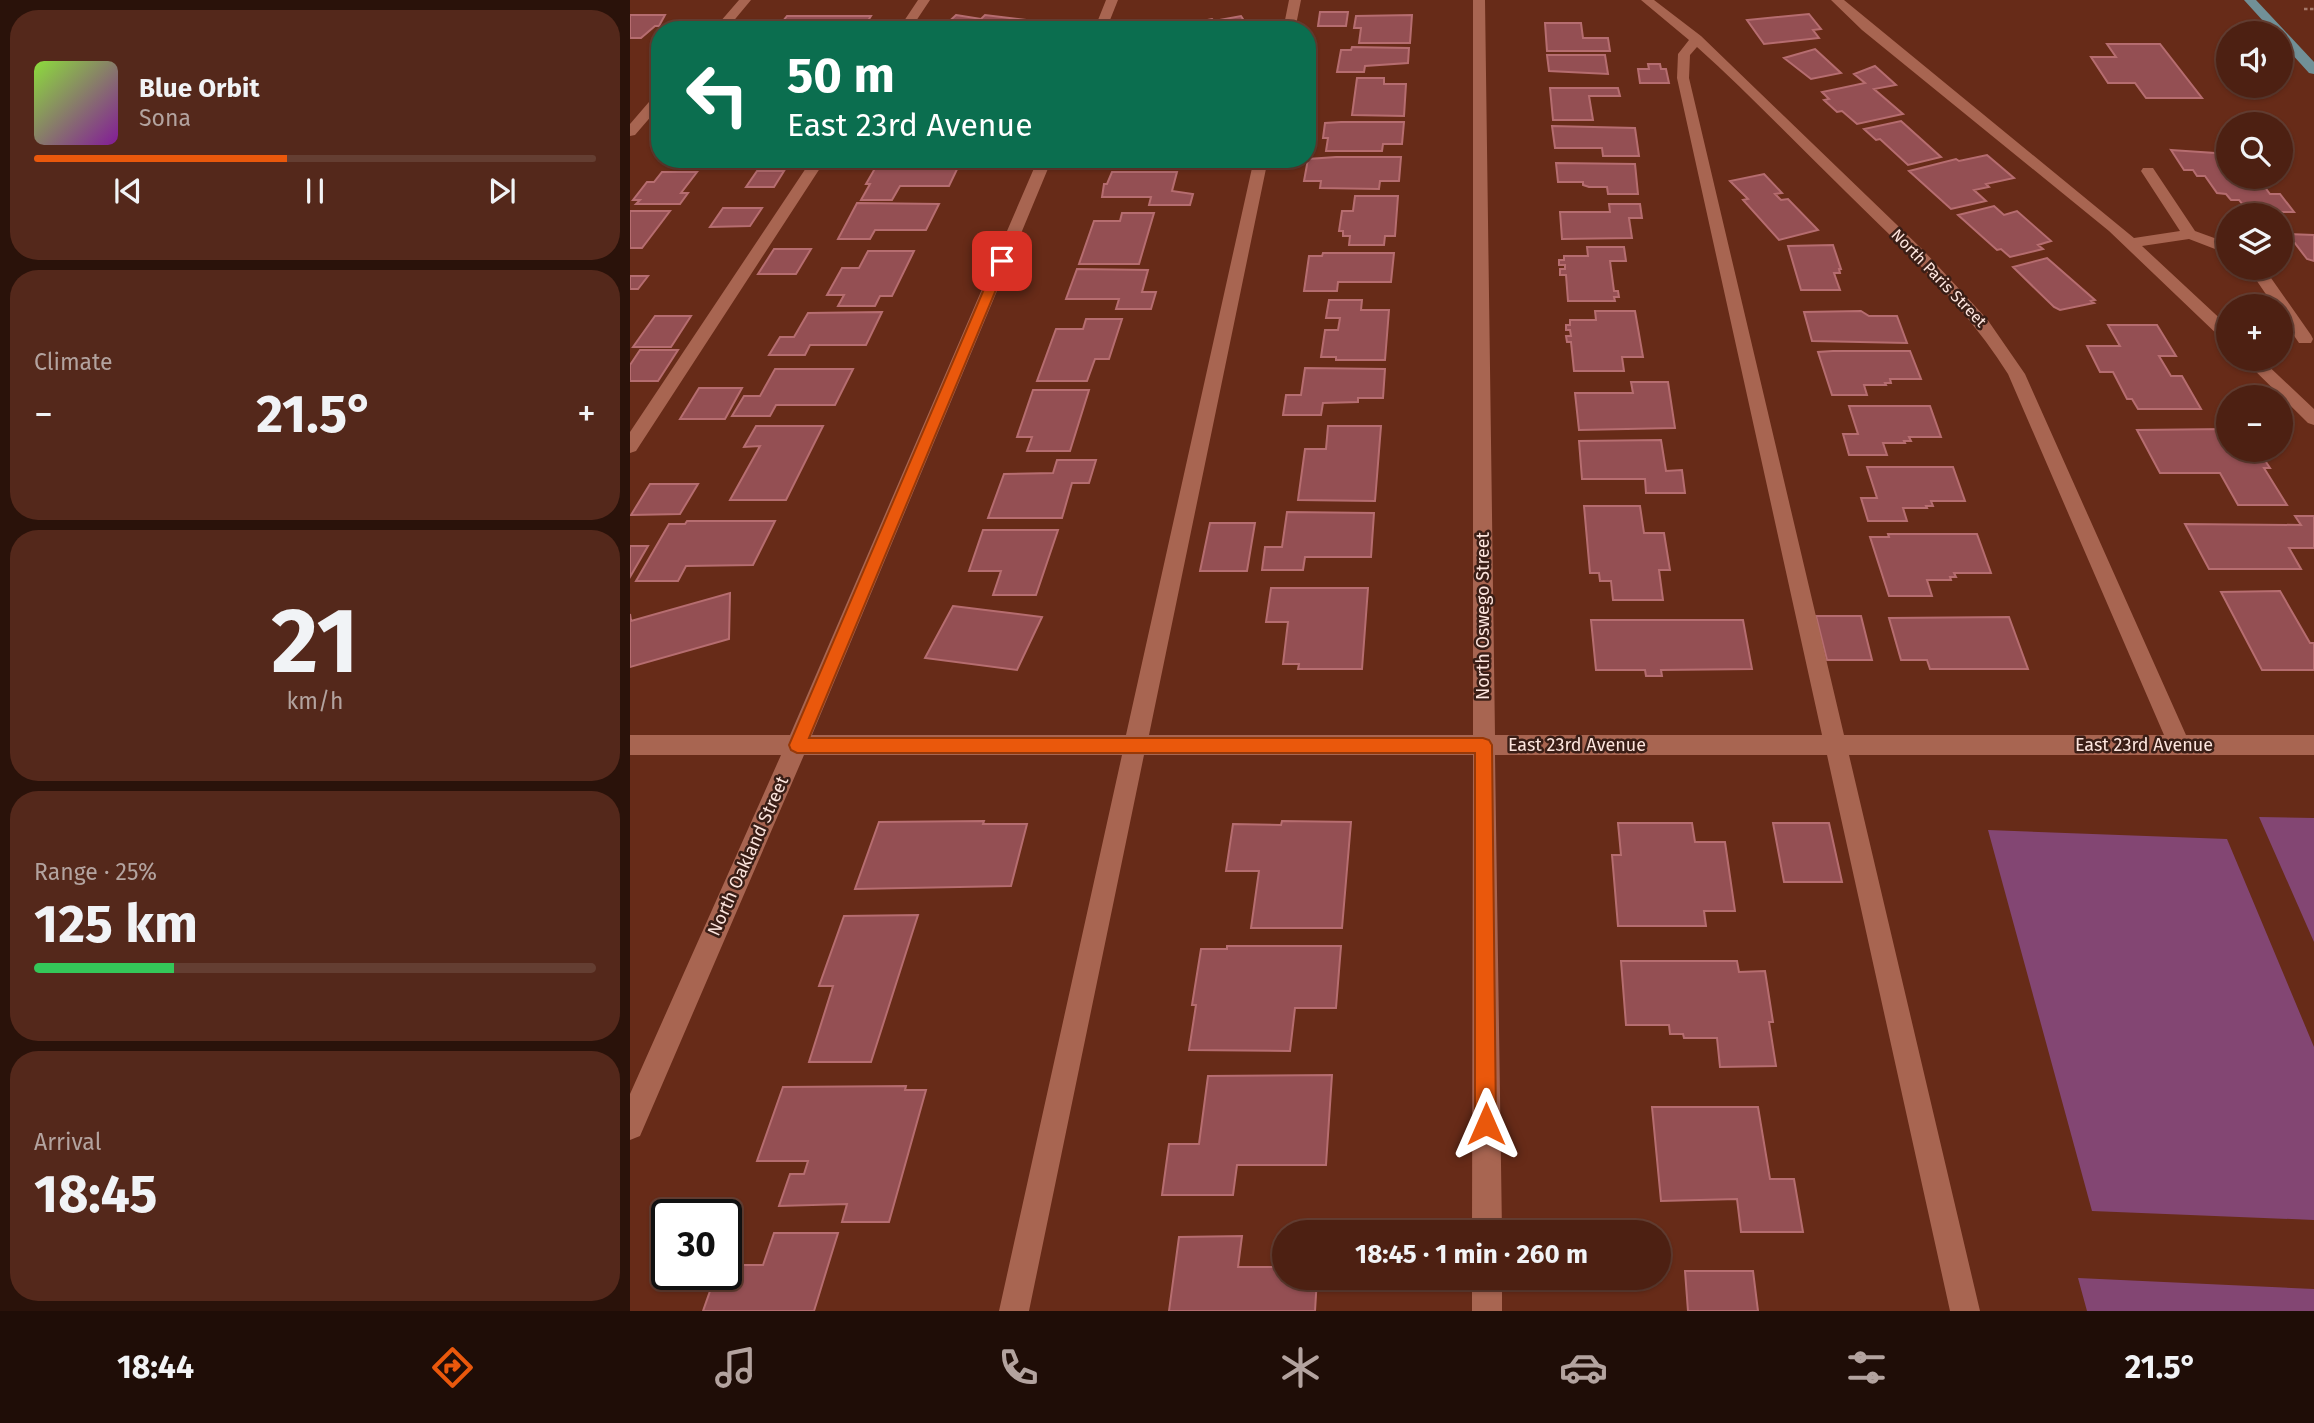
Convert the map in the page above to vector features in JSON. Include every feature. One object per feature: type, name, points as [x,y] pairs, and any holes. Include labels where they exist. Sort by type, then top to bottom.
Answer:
[{"type":"main road","points":[[2250,0],[2269,21]]},
{"type":"main road","points":[[2293,47],[2314,70]]},
{"type":"street","points":[[727,21],[745,0]]},
{"type":"street","points":[[910,21],[924,0]]},
{"type":"street","points":[[1104,21],[1112,0]]},
{"type":"street","points":[[1291,21],[1295,0]]},
{"type":"street","name":"North Oswego Street","points":[[1479,0],[1486,1220]]},
{"type":"street","name":"North Paris Street","points":[[1647,0],[1697,39],[1956,292],[1996,339],[2016,374],[2179,745]]},
{"type":"street","points":[[1837,0],[1866,27],[2132,243],[2216,324]]},
{"type":"street","points":[[1697,39],[1684,54],[1683,78],[1965,1311]]},
{"type":"street","points":[[630,132],[651,108]]},
{"type":"street","points":[[630,446],[813,168]]},
{"type":"street","name":"North Oakland Street","points":[[630,1126],[797,745],[1041,168]]},
{"type":"street","points":[[1014,1311],[1259,168]]},
{"type":"street","points":[[2148,171],[2190,234]]},
{"type":"street","points":[[2132,243],[2190,234],[2216,244]]},
{"type":"street","points":[[2264,280],[2305,339]]},
{"type":"street","points":[[2264,371],[2314,419]]},
{"type":"street","name":"East 23rd Avenue","points":[[630,745],[2314,745]]},
{"type":"street","points":[[1487,1290],[1487,1311]]},
{"type":"path","points":[[2304,9],[2314,9]]},
{"type":"shaded area","points":[[2259,817],[2314,818],[2314,942]]},
{"type":"shaded area","points":[[1988,830],[2227,839],[2314,1047],[2314,1220],[2092,1211]]},
{"type":"shaded area","points":[[2078,1278],[2314,1289],[2314,1311],[2087,1311]]},
{"type":"building","points":[[1320,12],[1348,12],[1346,26],[1318,26]]},
{"type":"building","points":[[1809,14],[1821,29],[1813,30],[1819,38],[1764,44],[1747,20]]},
{"type":"building","points":[[630,15],[665,15],[662,21],[651,21],[651,29],[641,38],[630,38]]},
{"type":"building","points":[[956,15],[981,19],[985,15],[1035,21],[950,21]]},
{"type":"building","points":[[1412,15],[1410,43],[1359,43],[1361,28],[1354,28],[1356,16]]},
{"type":"building","points":[[787,16],[871,16],[868,21],[783,21]]},
{"type":"building","points":[[1241,16],[1244,21],[1214,21]]},
{"type":"building","points":[[1545,23],[1581,23],[1583,38],[1608,38],[1610,51],[1547,51]]},
{"type":"building","points":[[2107,44],[2160,44],[2202,98],[2146,98],[2135,83],[2108,83],[2091,57],[2116,57]]},
{"type":"building","points":[[1352,47],[1409,48],[1408,63],[1365,66],[1364,72],[1337,72],[1341,50],[1351,50]]},
{"type":"building","points":[[1815,49],[1841,73],[1811,79],[1784,58]]},
{"type":"building","points":[[1547,55],[1605,55],[1608,74],[1549,71]]},
{"type":"building","points":[[1648,64],[1660,64],[1661,69],[1666,69],[1669,83],[1640,83],[1638,69],[1649,69]]},
{"type":"building","points":[[1875,66],[1896,85],[1874,89],[1903,114],[1857,124],[1824,100],[1829,99],[1822,92],[1865,83],[1854,74]]},
{"type":"building","points":[[1357,78],[1384,78],[1384,84],[1406,84],[1404,116],[1352,115]]},
{"type":"building","points":[[1550,88],[1618,88],[1620,96],[1589,96],[1593,120],[1553,120]]},
{"type":"building","points":[[1901,121],[1941,157],[1908,165],[1880,139],[1876,140],[1864,129]]},
{"type":"building","points":[[1404,122],[1402,144],[1383,144],[1382,151],[1326,151],[1328,138],[1323,138],[1325,123]]},
{"type":"building","points":[[1552,126],[1635,128],[1639,156],[1603,156],[1602,148],[1555,148]]},
{"type":"building","points":[[2171,150],[2215,153],[2216,189],[2266,189],[2270,194],[2280,194],[2287,203],[2241,203],[2239,200],[2231,200],[2226,194],[2217,193],[2205,176],[2197,176],[2193,170],[2184,170]]},
{"type":"building","points":[[1987,155],[2014,178],[1986,184],[1989,187],[1974,190],[1986,201],[1951,209],[1909,171],[1956,159],[1959,161]]},
{"type":"building","points":[[1401,157],[1399,181],[1380,181],[1379,189],[1320,188],[1321,181],[1304,181],[1306,168],[1316,168],[1316,158]]},
{"type":"building","points":[[1556,163],[1635,164],[1638,194],[1608,194],[1607,187],[1589,187],[1583,185],[1583,182],[1558,182]]},
{"type":"building","points":[[875,168],[958,168],[949,186],[900,186],[892,200],[861,200],[870,184],[866,184]]},
{"type":"building","points":[[757,171],[784,171],[774,187],[746,187]]},
{"type":"building","points":[[662,172],[697,172],[681,193],[688,193],[680,204],[636,204],[640,200],[633,200],[647,182],[654,182]]},
{"type":"building","points":[[1112,172],[1177,172],[1172,191],[1193,194],[1190,205],[1149,205],[1151,197],[1102,197],[1104,184],[1107,184]]},
{"type":"building","points":[[1764,174],[1782,193],[1775,194],[1781,200],[1788,199],[1818,230],[1779,240],[1743,200],[1748,199],[1730,181]]},
{"type":"building","points":[[1355,196],[1398,196],[1395,236],[1385,236],[1384,245],[1349,245],[1350,236],[1343,236],[1343,231],[1339,231],[1342,211],[1353,211]]},
{"type":"building","points":[[857,203],[939,204],[926,230],[875,230],[870,239],[838,239]]},
{"type":"building","points":[[1609,204],[1640,204],[1642,218],[1629,218],[1632,238],[1562,239],[1560,212],[1610,212]]},
{"type":"building","points":[[1994,206],[2004,215],[2017,211],[2051,241],[2038,245],[2043,249],[2010,257],[2001,249],[1997,250],[1958,215]]},
{"type":"building","points":[[723,208],[762,208],[750,226],[710,227]]},
{"type":"building","points":[[630,211],[670,211],[642,248],[630,248]]},
{"type":"building","points":[[1122,213],[1154,213],[1139,264],[1079,264],[1094,221],[1120,221]]},
{"type":"building","points":[[2293,234],[2314,235],[2314,261],[2307,259],[2293,241]]},
{"type":"building","points":[[1833,245],[1841,269],[1840,273],[1834,273],[1840,290],[1801,290],[1788,246]]},
{"type":"building","points":[[1587,247],[1624,247],[1626,261],[1610,261],[1614,291],[1618,291],[1619,297],[1614,297],[1615,301],[1568,301],[1566,275],[1560,275],[1560,269],[1565,269],[1565,265],[1559,265],[1559,260],[1564,260],[1564,256],[1588,256]]},
{"type":"building","points":[[774,249],[811,249],[796,274],[758,274]]},
{"type":"building","points":[[868,251],[914,251],[892,296],[880,296],[875,306],[838,306],[844,295],[827,295],[842,268],[859,268]]},
{"type":"building","points":[[1323,253],[1394,253],[1391,282],[1338,282],[1337,291],[1304,291],[1309,256],[1322,256]]},
{"type":"building","points":[[2047,258],[2095,300],[2091,301],[2094,303],[2060,310],[2013,267]]},
{"type":"building","points":[[1077,269],[1148,270],[1142,292],[1156,292],[1151,309],[1116,309],[1119,299],[1066,299]]},
{"type":"building","points":[[630,276],[648,276],[638,289],[630,289]]},
{"type":"building","points":[[1329,300],[1362,300],[1361,310],[1389,310],[1385,360],[1336,360],[1336,357],[1321,357],[1325,330],[1338,330],[1340,318],[1326,318]]},
{"type":"building","points":[[1595,311],[1635,311],[1643,357],[1622,357],[1624,371],[1574,371],[1571,342],[1567,342],[1566,336],[1571,336],[1570,330],[1566,330],[1566,325],[1570,325],[1570,320],[1596,320]]},
{"type":"building","points":[[1861,311],[1869,316],[1897,316],[1907,343],[1812,341],[1804,312]]},
{"type":"building","points":[[882,312],[866,345],[810,345],[805,355],[769,355],[780,337],[794,337],[808,313]]},
{"type":"building","points":[[655,316],[691,316],[671,347],[633,347]]},
{"type":"building","points":[[1086,319],[1122,319],[1109,359],[1095,359],[1087,381],[1037,381],[1056,329],[1083,329]]},
{"type":"building","points":[[2108,325],[2157,325],[2176,356],[2159,356],[2171,376],[2182,376],[2201,409],[2138,409],[2132,399],[2127,399],[2113,372],[2100,372],[2087,346],[2120,346]]},
{"type":"building","points":[[640,350],[678,350],[658,381],[630,381],[630,365]]},
{"type":"building","points":[[1910,351],[1921,379],[1890,379],[1891,383],[1885,383],[1886,385],[1864,385],[1867,395],[1832,395],[1818,352]]},
{"type":"building","points":[[1305,368],[1385,369],[1383,398],[1323,403],[1321,415],[1283,415],[1286,395],[1301,395]]},
{"type":"building","points":[[775,369],[853,369],[835,405],[776,405],[770,416],[732,416],[744,396],[760,396]]},
{"type":"building","points":[[1631,382],[1668,382],[1675,428],[1579,430],[1575,393],[1633,393]]},
{"type":"building","points":[[699,388],[742,388],[725,419],[680,419]]},
{"type":"building","points":[[1033,390],[1089,390],[1070,451],[1027,451],[1032,437],[1017,437]]},
{"type":"building","points":[[1849,406],[1930,406],[1941,437],[1909,437],[1911,441],[1904,441],[1905,443],[1883,443],[1887,455],[1849,455],[1843,434],[1858,434]]},
{"type":"building","points":[[756,426],[823,426],[786,500],[730,500],[760,446],[744,447]]},
{"type":"building","points":[[1328,426],[1381,426],[1375,501],[1298,500],[1305,449],[1326,449]]},
{"type":"building","points":[[2216,429],[2216,462],[2266,462],[2270,468],[2264,468],[2287,505],[2238,505],[2220,473],[2160,473],[2137,430]]},
{"type":"building","points":[[1661,440],[1666,471],[1682,470],[1685,493],[1646,493],[1645,479],[1582,479],[1579,441]]},
{"type":"building","points":[[1057,460],[1096,460],[1089,483],[1072,483],[1062,518],[988,518],[1004,474],[1053,473]]},
{"type":"building","points":[[1867,467],[1953,467],[1965,501],[1931,501],[1933,506],[1926,506],[1927,508],[1903,508],[1907,521],[1868,521],[1861,498],[1877,498]]},
{"type":"building","points":[[650,484],[698,484],[680,514],[631,515]]},
{"type":"building","points":[[1584,506],[1640,506],[1644,533],[1664,533],[1670,570],[1659,570],[1663,600],[1613,600],[1611,581],[1600,581],[1599,573],[1590,573]]},
{"type":"building","points":[[1287,512],[1374,513],[1371,557],[1305,557],[1303,570],[1262,570],[1265,547],[1282,547]]},
{"type":"building","points":[[2295,516],[2314,516],[2314,548],[2289,548],[2301,569],[2209,569],[2185,524],[2301,525]]},
{"type":"building","points":[[687,521],[775,521],[753,565],[686,566],[678,581],[636,581],[669,524],[685,524]]},
{"type":"building","points":[[1210,523],[1255,523],[1247,571],[1200,571]]},
{"type":"building","points":[[983,530],[1058,530],[1036,595],[993,595],[1001,571],[969,571]]},
{"type":"building","points":[[1888,534],[1977,534],[1991,573],[1954,573],[1956,577],[1950,577],[1951,580],[1927,580],[1932,596],[1889,596],[1870,537],[1889,537]]},
{"type":"building","points":[[630,546],[648,546],[630,577]]},
{"type":"building","points":[[1271,588],[1368,588],[1362,669],[1298,669],[1299,664],[1283,664],[1288,622],[1266,622]]},
{"type":"building","points":[[2280,591],[2310,643],[2314,643],[2314,670],[2262,670],[2221,592]]},
{"type":"building","points":[[730,593],[729,639],[630,667],[630,614],[631,621]]},
{"type":"building","points":[[953,606],[1042,617],[1017,670],[925,658]]},
{"type":"building","points":[[1816,616],[1861,616],[1872,660],[1827,660]]},
{"type":"building","points":[[2009,617],[2028,669],[1930,669],[1927,660],[1901,660],[1889,618]]},
{"type":"building","points":[[1591,620],[1743,620],[1752,669],[1661,670],[1662,676],[1646,676],[1645,670],[1596,670]]},
{"type":"building","points":[[984,821],[983,824],[1027,824],[1011,886],[855,889],[879,822]]},
{"type":"building","points":[[1282,821],[1351,822],[1342,928],[1251,928],[1259,871],[1226,871],[1233,824],[1281,825]]},
{"type":"building","points":[[1618,823],[1692,823],[1695,842],[1725,842],[1735,911],[1704,911],[1706,926],[1618,926],[1612,855],[1621,855]]},
{"type":"building","points":[[1773,823],[1829,823],[1842,882],[1784,882]]},
{"type":"building","points":[[918,915],[871,1062],[809,1062],[833,986],[819,986],[844,916]]},
{"type":"building","points":[[1227,946],[1341,946],[1336,1008],[1295,1008],[1290,1051],[1189,1050],[1196,1005],[1192,1005],[1201,949],[1227,949]]},
{"type":"building","points":[[1621,961],[1737,961],[1739,972],[1765,971],[1776,1066],[1720,1067],[1717,1038],[1684,1038],[1683,1034],[1670,1034],[1669,1025],[1626,1025]]},
{"type":"building","points":[[1332,1075],[1326,1165],[1237,1165],[1233,1195],[1162,1195],[1169,1144],[1199,1144],[1208,1076]]},
{"type":"building","points":[[906,1086],[905,1090],[926,1090],[889,1222],[842,1222],[847,1204],[779,1206],[790,1174],[804,1174],[808,1161],[757,1161],[783,1087]]},
{"type":"building","points":[[1652,1107],[1758,1107],[1770,1179],[1794,1179],[1803,1232],[1741,1232],[1737,1199],[1661,1201]]},
{"type":"building","points":[[774,1233],[838,1233],[814,1311],[703,1311],[710,1290],[742,1290],[742,1265],[763,1265]]},
{"type":"building","points":[[1242,1236],[1238,1267],[1272,1267],[1272,1290],[1316,1290],[1315,1311],[1169,1311],[1179,1237]]},
{"type":"building","points":[[1685,1271],[1753,1271],[1758,1311],[1688,1311]]},
{"type":"route","points":[[1002,261],[797,745],[1483,745],[1486,1124]]}]
